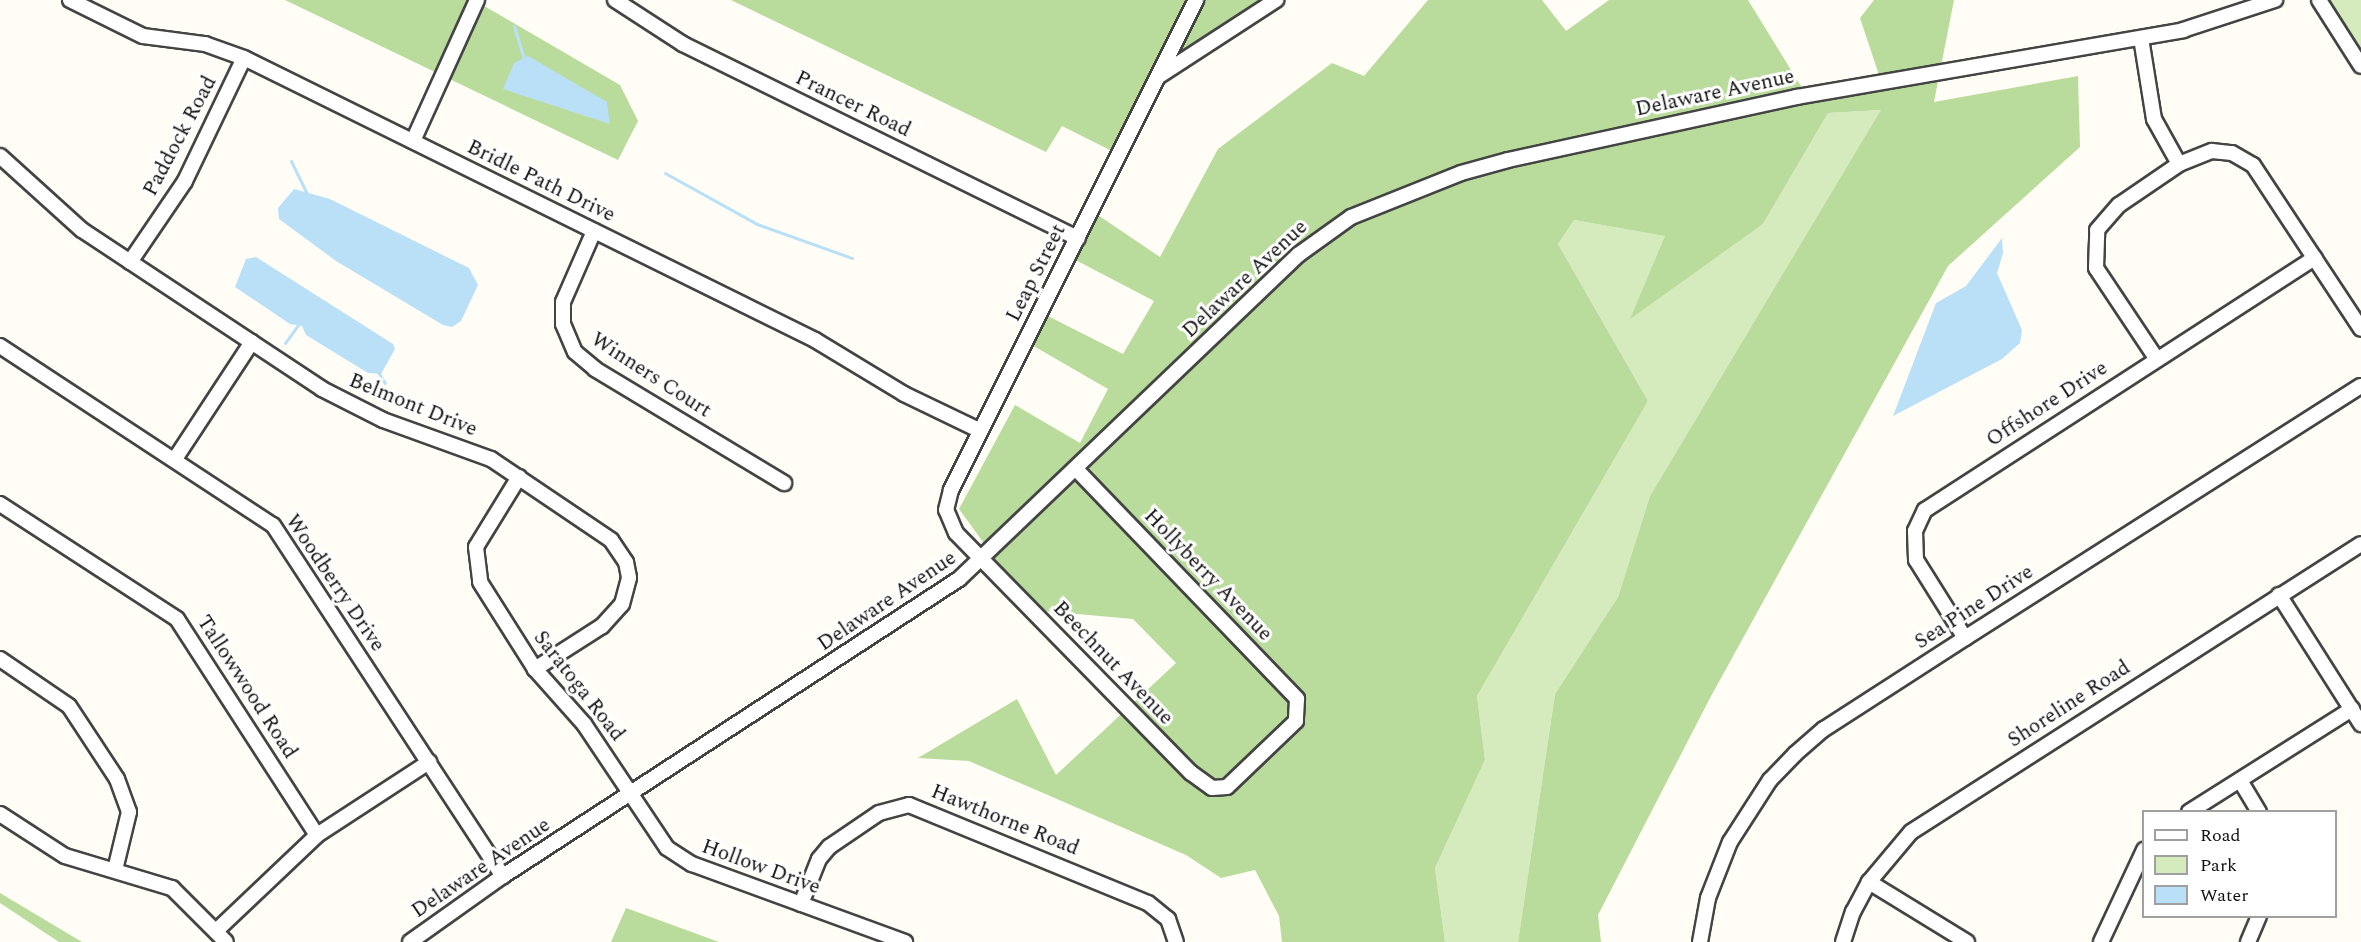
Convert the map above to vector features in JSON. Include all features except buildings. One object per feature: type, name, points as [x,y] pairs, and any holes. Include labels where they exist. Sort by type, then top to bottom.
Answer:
[{"type":"street","name":"Bridle Path Drive","points":[[70,0],[143,36],[211,45],[244,58],[815,340],[896,389],[981,431]]},
{"type":"street","points":[[413,141],[477,0]]},
{"type":"street","name":"Prancer Road","points":[[615,0],[683,44],[1078,238]]},
{"type":"street","name":"Leap Street","points":[[982,559],[951,527],[946,510],[951,490],[1196,0]]},
{"type":"street","points":[[1158,77],[1276,0]]},
{"type":"street","name":"Delaware Avenue","points":[[410,942],[502,876],[882,632],[982,559],[1313,242],[1368,209],[1461,173],[1619,135],[1851,87],[2141,38],[2212,22],[2275,0]]},
{"type":"street","points":[[2319,0],[2361,66]]},
{"type":"street","points":[[2141,38],[2154,119],[2179,164]]},
{"type":"street","name":"Paddock Road","points":[[130,262],[184,181],[244,58]]},
{"type":"street","points":[[2156,358],[2096,268],[2097,230],[2119,205],[2179,164],[2212,151],[2243,158],[2253,165],[2361,329]]},
{"type":"street","name":"Belmont Drive","points":[[0,156],[58,211],[130,262],[358,409],[480,454],[519,477],[611,540],[626,562],[629,578],[627,592],[613,617],[535,669]]},
{"type":"street","name":"Winners Court","points":[[594,231],[563,302],[563,324],[575,352],[595,369],[784,483]]},
{"type":"street","name":"Offshore Drive","points":[[1965,638],[1916,560],[1915,531],[1925,510],[2156,358],[2315,258]]},
{"type":"street","points":[[175,459],[252,342]]},
{"type":"street","name":"Woodberry Drive","points":[[0,346],[273,525],[502,876]]},
{"type":"street","name":"Sea Pine Drive","points":[[1700,942],[1718,869],[1748,809],[1770,780],[1824,729],[2361,386]]},
{"type":"street","name":"Hollyberry Avenue","points":[[1076,469],[1297,699],[1299,716],[1244,774],[1227,787],[1218,789]]},
{"type":"street","name":"Saratoga Road","points":[[519,477],[481,535],[475,552],[476,567],[484,588],[535,669],[584,724],[631,793]]},
{"type":"street","name":"Tallowwood Road","points":[[0,504],[177,620],[317,835]]},
{"type":"street","name":"Shoreline Road","points":[[1843,942],[1852,912],[1869,882],[1898,844],[1930,818],[2361,544]]},
{"type":"street","name":"Beechnut Avenue","points":[[982,559],[1191,773],[1218,789]]},
{"type":"street","points":[[2279,595],[2361,724]]},
{"type":"street","points":[[0,659],[69,706],[117,779],[129,812],[115,870]]},
{"type":"street","points":[[2192,810],[2241,782],[2352,709]]},
{"type":"street","points":[[216,931],[317,835],[429,762]]},
{"type":"street","points":[[2241,782],[2258,810]]},
{"type":"street","name":"Hollow Drive","points":[[631,793],[676,857],[905,942]]},
{"type":"street","name":"Hawthorne Road","points":[[801,904],[819,859],[829,847],[879,813],[909,805],[1149,903],[1168,919],[1176,942]]},
{"type":"street","points":[[0,814],[65,856],[172,888],[226,942]]},
{"type":"street","points":[[2101,942],[2142,854]]},
{"type":"street","points":[[1869,882],[1967,942]]},
{"type":"street","points":[[2248,942],[2258,918]]},
{"type":"green space","points":[[285,0],[474,0],[620,85],[638,121],[618,160]]},
{"type":"green space","points":[[731,0],[1277,0],[1153,80],[1116,153],[1062,126],[1046,152]]},
{"type":"green space","points":[[1428,0],[1542,0],[1566,31],[1609,0],[1748,0],[1807,96],[1881,81],[1860,18],[1874,0],[1954,0],[1934,102],[2078,76],[2080,147],[1948,266],[1710,698],[1598,915],[1601,942],[1518,942],[1555,694],[1618,597],[1650,496],[1881,110],[1828,113],[1763,224],[1630,319],[1665,236],[1574,220],[1558,244],[1648,401],[1477,696],[1485,760],[1435,868],[1445,942],[1282,942],[1279,916],[1255,870],[1221,878],[1186,855],[969,761],[918,758],[1017,699],[1056,775],[1176,663],[1133,619],[1033,610],[983,557],[983,542],[959,509],[1015,405],[1080,443],[1108,389],[1025,341],[1038,311],[1123,354],[1154,301],[1066,255],[1089,209],[1160,257],[1218,149],[1332,63],[1364,76]]},
{"type":"green space","points":[[2319,0],[2361,0],[2361,66]]},
{"type":"green space","points":[[1882,110],[1650,496],[1618,597],[1555,694],[1518,942],[1445,942],[1435,868],[1485,760],[1477,696],[1648,401],[1558,244],[1574,220],[1666,236],[1631,317],[1763,224],[1828,113]]},
{"type":"green space","points":[[0,893],[82,942],[59,942],[0,903]]},
{"type":"green space","points":[[626,908],[719,942],[611,942]]},
{"type":"water","points":[[528,56],[607,102],[610,124],[503,89],[514,63]]},
{"type":"water","points":[[294,189],[330,199],[469,268],[478,285],[461,321],[452,327],[443,325],[336,261],[279,219],[278,208]]},
{"type":"water","points":[[2002,238],[2003,253],[1997,273],[2022,330],[2020,343],[2002,359],[1893,416],[1936,303],[1966,286]]},
{"type":"water","points":[[256,257],[393,344],[395,349],[381,374],[368,373],[306,335],[302,326],[290,324],[235,287],[246,259]]},
{"type":"waterway","points":[[514,26],[524,58]]},
{"type":"waterway","points":[[291,161],[307,194]]},
{"type":"waterway","points":[[665,173],[757,224],[852,258]]},
{"type":"waterway","points":[[285,343],[300,322]]},
{"type":"waterway","points":[[378,372],[385,383]]}]
